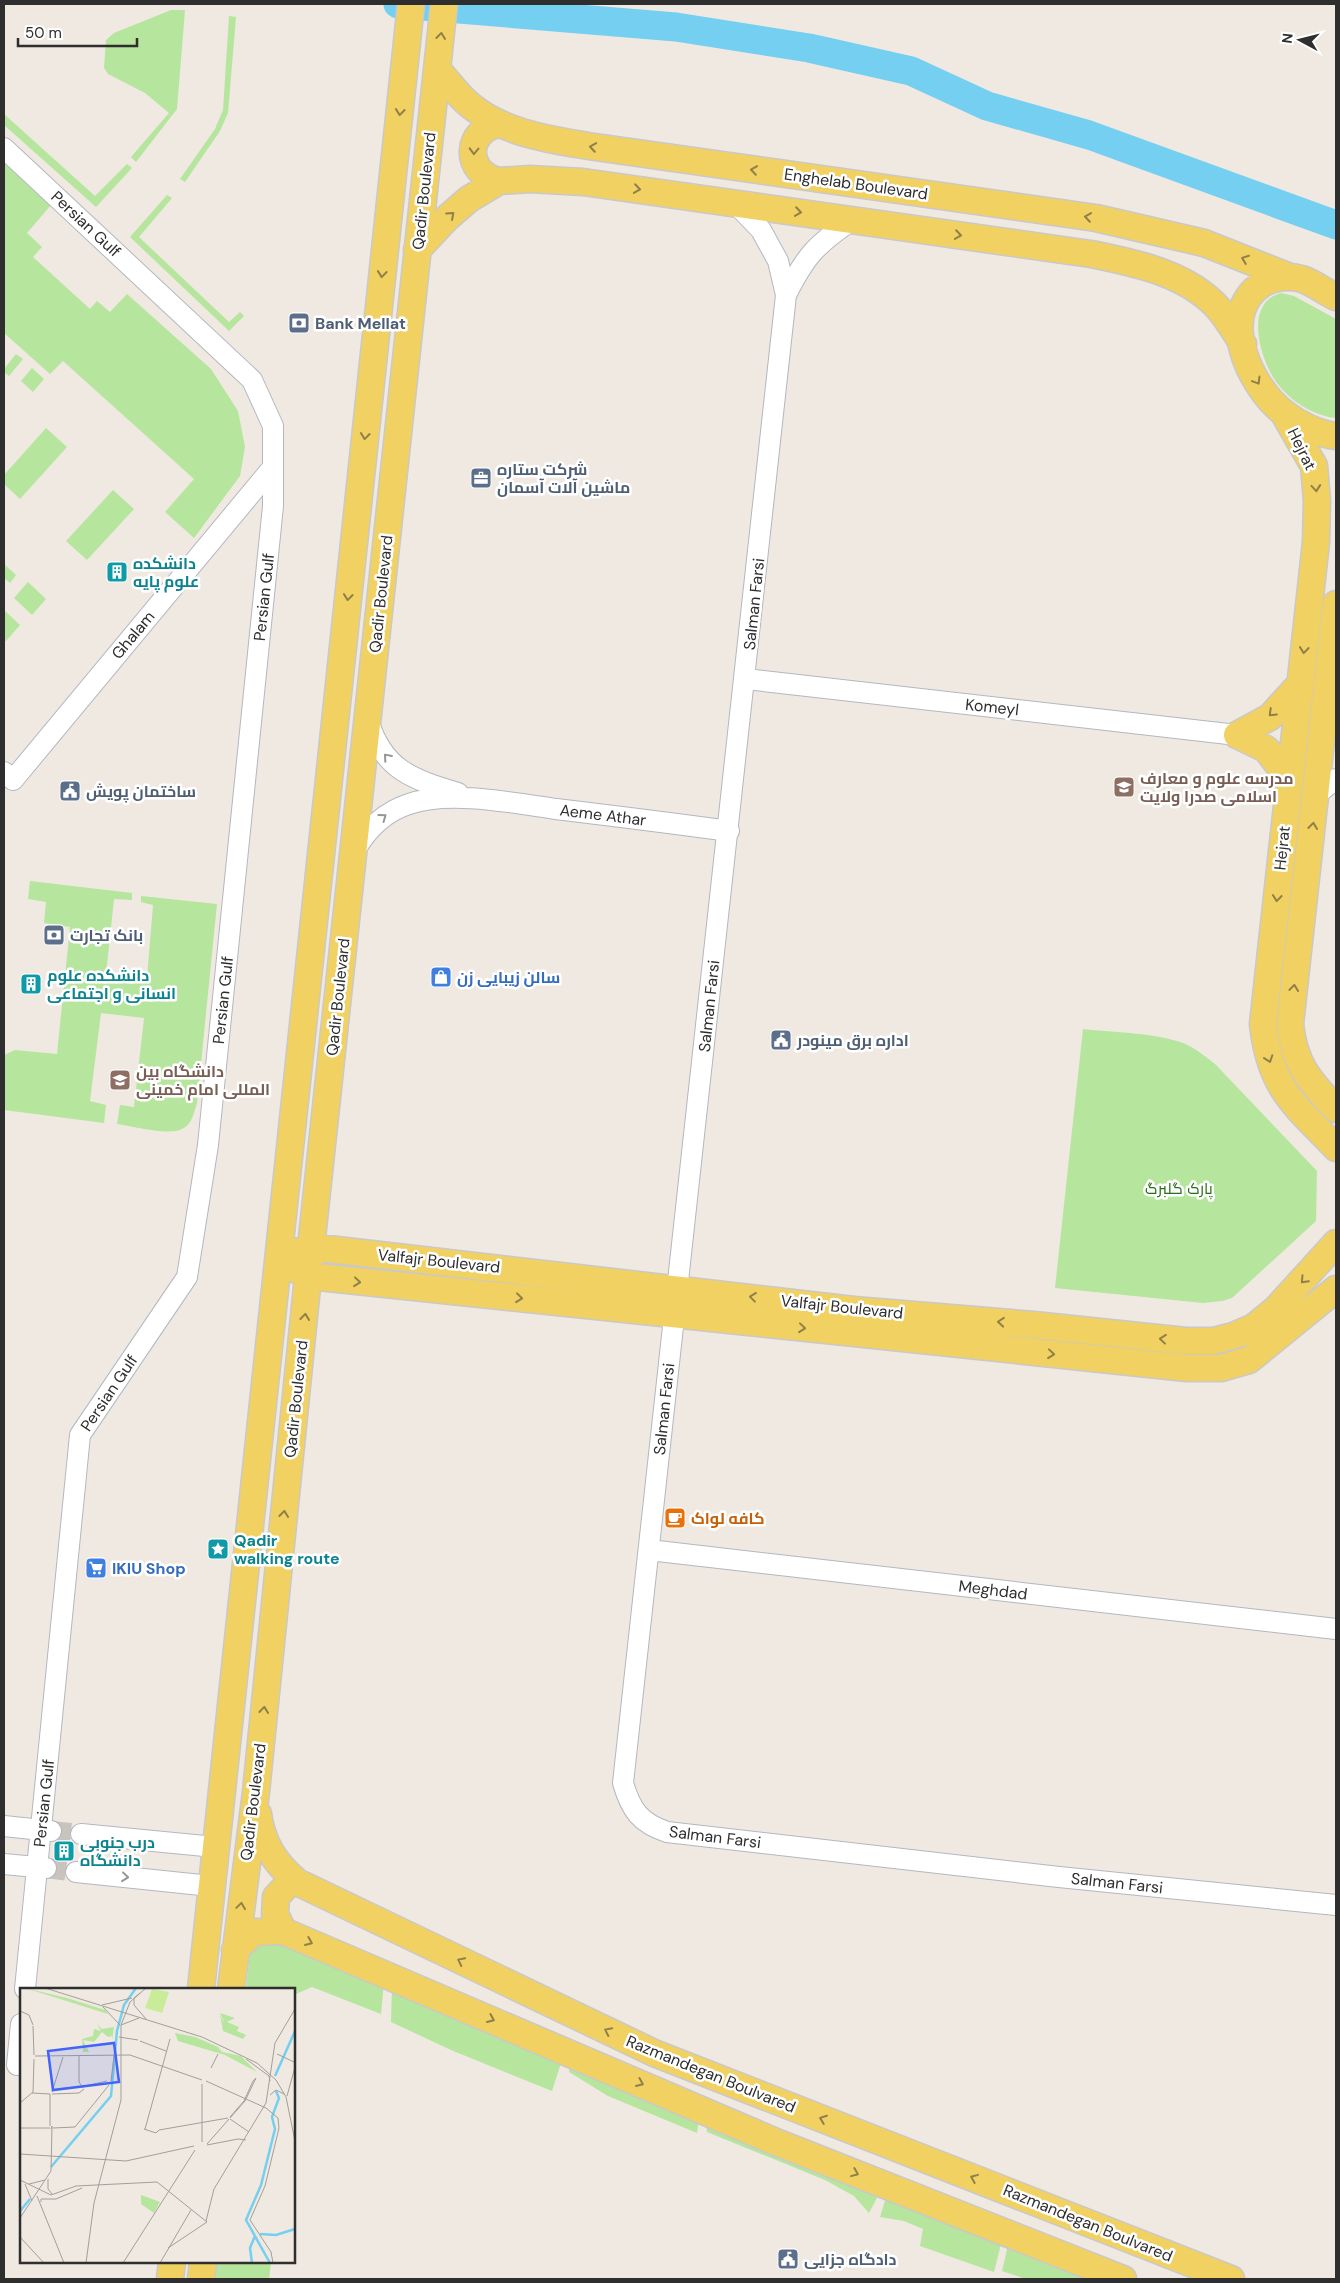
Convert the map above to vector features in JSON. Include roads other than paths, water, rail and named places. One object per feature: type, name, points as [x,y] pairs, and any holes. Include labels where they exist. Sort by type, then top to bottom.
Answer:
[{"type":"main road","name":"Qadir Boulevard","points":[[200,1988],[411,4]]},
{"type":"main road","name":"Qadir Boulevard","points":[[231,1988],[256,1792],[311,1247],[444,4]]},
{"type":"main road","name":"Enghelab Boulevard","points":[[437,68],[471,106],[500,124],[530,135],[588,146],[1096,218],[1204,243],[1290,277],[1302,279],[1336,297]]},
{"type":"main road","points":[[500,124],[481,132],[473,151],[473,158],[480,171],[491,179],[584,182],[1090,254],[1141,264],[1187,284],[1219,309],[1243,344]]},
{"type":"main road","points":[[417,250],[469,199],[499,180]]},
{"type":"main road","points":[[1290,277],[1266,281],[1248,297],[1239,320],[1243,344],[1251,370],[1265,393],[1283,412],[1306,427],[1336,436]]},
{"type":"main road","name":"Hejrat","points":[[1283,412],[1314,466],[1318,501],[1316,542],[1263,1024],[1266,1051],[1275,1076],[1289,1099],[1336,1148]]},
{"type":"main road","name":"Hejrat","points":[[1336,604],[1332,688],[1316,795],[1290,1024],[1292,1045],[1299,1064],[1310,1082],[1336,1109]]},
{"type":"main road","points":[[1237,735],[1270,717],[1301,683]]},
{"type":"main road","points":[[1237,735],[1266,749],[1290,780]]},
{"type":"main road","points":[[1263,1024],[1290,1024]]},
{"type":"main road","name":"Valfajr Boulevard","points":[[311,1247],[678,1288],[854,1310],[1034,1325],[1186,1341],[1213,1341],[1233,1336],[1254,1327],[1269,1315],[1336,1244]]},
{"type":"main road","points":[[277,1259],[311,1247]]},
{"type":"main road","points":[[277,1259],[309,1276]]},
{"type":"main road","name":"Valfajr Boulevard","points":[[309,1276],[1187,1368],[1221,1368],[1249,1360],[1336,1289]]},
{"type":"main road","name":"Razmandegan Boulvared","points":[[256,1792],[260,1824],[267,1849],[279,1866],[297,1882],[654,2053],[1231,2279]]},
{"type":"main road","points":[[283,1931],[275,1914],[276,1897],[288,1884],[297,1882]]},
{"type":"main road","name":"Razmandegan Boulvared","points":[[235,1950],[254,1932],[283,1931],[776,2142],[1123,2279]]},
{"type":"main road","points":[[170,2279],[172,2263]]},
{"type":"main road","points":[[201,2279],[203,2263]]},
{"type":"street","name":"Persian Gulf","points":[[4,148],[252,380],[273,426],[274,467],[273,506],[210,1125],[187,1277],[80,1435],[47,1830],[25,1988]]},
{"type":"street","name":"Salman Farsi","points":[[736,204],[761,230],[778,261],[786,295],[746,679],[623,1783],[628,1802],[651,1827],[667,1832],[1049,1876],[1336,1905]]},
{"type":"street","name":"Salman Farsi","points":[[786,295],[800,266],[821,242],[852,220]]},
{"type":"street","name":"Ghalam","points":[[8,776],[274,467]]},
{"type":"street","name":"Komeyl","points":[[746,679],[1237,735]]},
{"type":"street","name":"Aeme Athar","points":[[368,719],[373,737],[383,754],[396,767],[412,778],[477,798]]},
{"type":"street","points":[[1316,795],[1336,779]]},
{"type":"street","name":"Aeme Athar","points":[[353,855],[372,827],[392,810],[411,803],[431,799],[477,798],[729,831]]},
{"type":"street","name":"Meghdad","points":[[649,1550],[1336,1629]]},
{"type":"street","points":[[4,1826],[47,1830]]},
{"type":"street","points":[[81,1834],[215,1847]]},
{"type":"street","points":[[4,1864],[41,1868]]},
{"type":"street","points":[[76,1872],[211,1886]]},
{"type":"street","points":[[17,2065],[20,2034]]},
{"type":"waterway","points":[[398,4],[676,27],[809,48],[911,71],[987,106],[1089,135],[1336,225]]},
{"type":"tunnel","points":[[51,1831],[81,1834]]},
{"type":"tunnel","points":[[46,1868],[76,1872]]},
{"type":"place","name":"Bank Mellat","points":[[299,323]]},
{"type":"place","name":"شرکت ستاره ماشین آلات آسمان","points":[[481,478]]},
{"type":"place","name":"دانشکده علوم پایه","points":[[117,572]]},
{"type":"place","name":"مدرسه علوم و معارف اسلامی صدرا ولایت","points":[[1124,787]]},
{"type":"place","name":"ساختمان پویش","points":[[70,791]]},
{"type":"place","name":"بانک تجارت","points":[[54,935]]},
{"type":"place","name":"سالن زیبایی زن","points":[[441,977]]},
{"type":"place","name":"دانشکده علوم انسانی و اجتماعی","points":[[31,984]]},
{"type":"place","name":"اداره برق مینودر","points":[[781,1040]]},
{"type":"place","name":"دانشگاه بین المللی امام خمینی","points":[[120,1080]]},
{"type":"place","name":"کافه لواک","points":[[675,1518]]},
{"type":"place","name":"Qadir walking route","points":[[218,1549]]},
{"type":"place","name":"IKIU Shop","points":[[96,1568]]},
{"type":"place","name":"درب جنوبی دانشگاه","points":[[64,1851]]},
{"type":"place","name":"دادگاه جزایی","points":[[788,2259]]},
{"type":"park label","name":"پارک گلبرگ","points":[[1179,1188]]}]
